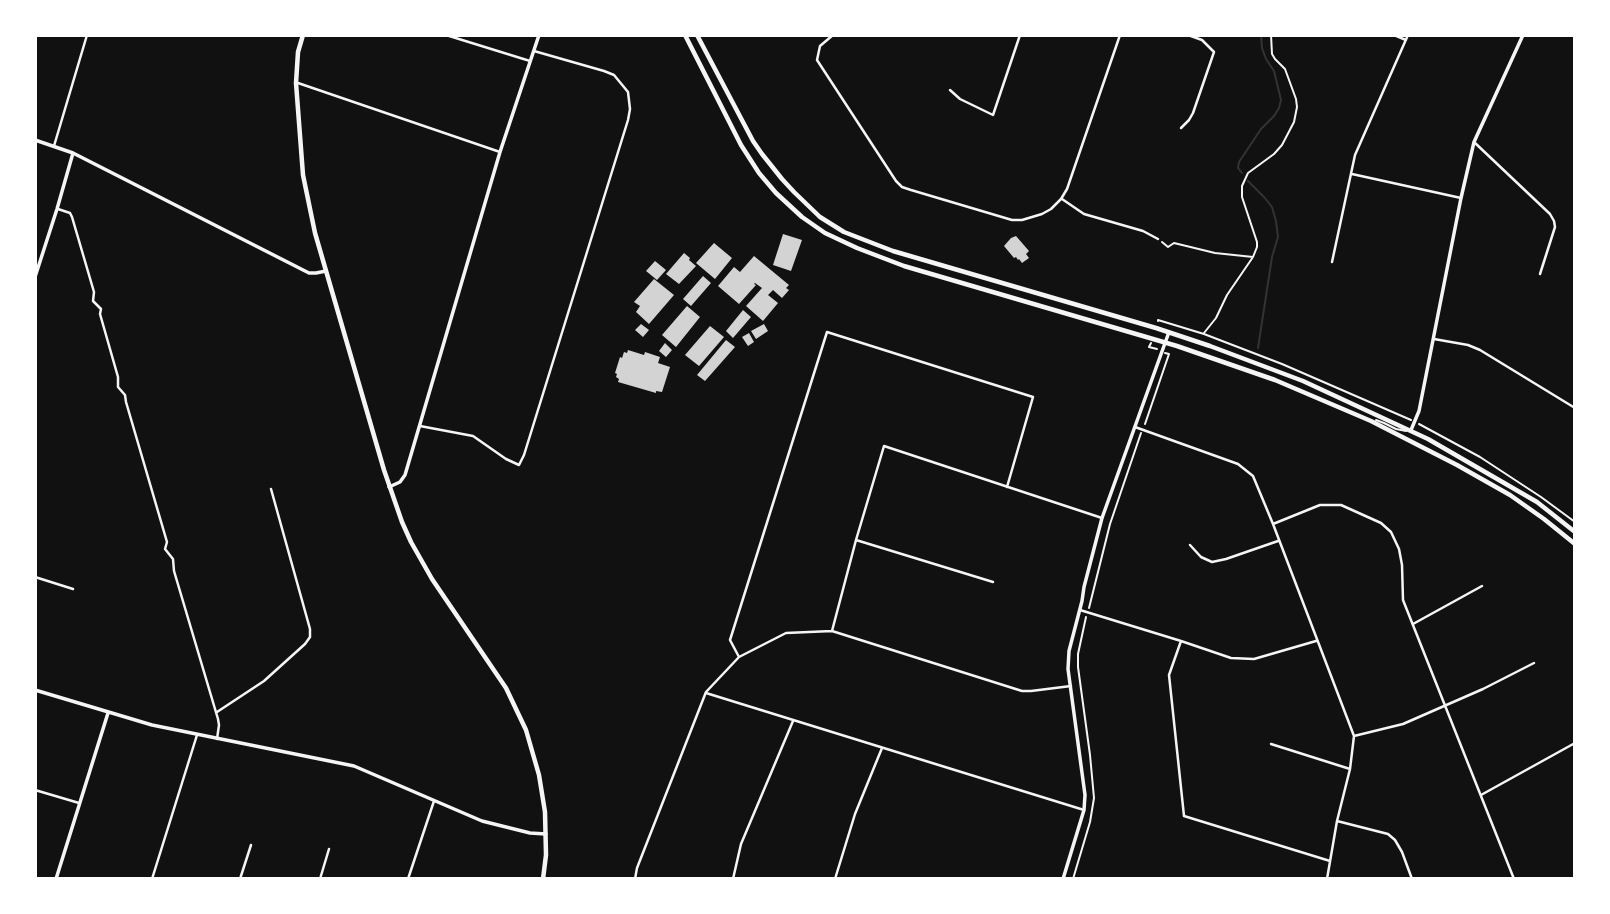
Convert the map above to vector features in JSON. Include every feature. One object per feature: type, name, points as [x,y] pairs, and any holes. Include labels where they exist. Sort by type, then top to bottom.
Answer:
[{"type":"main road","points":[[303,35],[298,52],[296,83],[299,132],[308,203],[326,271],[389,487],[402,522],[421,561],[497,673],[526,730],[539,775],[545,812],[543,879]]},
{"type":"main road","points":[[685,35],[741,145],[759,173],[776,193],[825,233],[904,266],[1164,343],[1275,380],[1371,421],[1497,487],[1575,544]]},
{"type":"main road","points":[[697,35],[757,148],[782,179],[820,217],[844,232],[893,251],[1169,332],[1303,380],[1428,439],[1537,502],[1575,532]]},
{"type":"street","points":[[54,146],[87,35]]},
{"type":"street","points":[[446,35],[531,62]]},
{"type":"street","points":[[389,487],[400,482],[405,475],[500,152],[539,35]]},
{"type":"street","points":[[833,35],[820,46],[817,60],[891,176],[902,187],[1012,220],[1022,220],[1051,209],[1067,189],[1120,35]]},
{"type":"street","points":[[950,90],[960,99],[993,115],[1020,35]]},
{"type":"street","points":[[1181,128],[1193,113],[1214,52],[1202,40],[1188,35]]},
{"type":"street","points":[[1394,35],[1406,40]]},
{"type":"street","points":[[1332,262],[1355,155],[1408,35]]},
{"type":"street","points":[[1410,430],[1419,411],[1474,142],[1523,35]]},
{"type":"street","points":[[420,426],[473,436],[519,465],[624,133],[630,102],[628,92],[614,75],[534,51]]},
{"type":"street","points":[[296,83],[500,152]]},
{"type":"street","points":[[35,140],[73,153],[309,273],[326,271]]},
{"type":"street","points":[[1474,142],[1550,214],[1554,221],[1555,227],[1540,274]]},
{"type":"street","points":[[35,277],[73,153]]},
{"type":"street","points":[[1352,174],[1461,198]]},
{"type":"street","points":[[1061,199],[1084,214],[1143,231],[1158,239]]},
{"type":"street","points":[[57,209],[70,213],[72,217],[94,292],[93,300],[101,309],[100,314],[118,377],[118,387],[125,395],[167,542],[165,549],[173,559],[174,571],[216,712],[219,725],[217,739]]},
{"type":"street","points":[[738,657],[730,640],[827,332],[1033,397],[1007,487]]},
{"type":"street","points":[[1063,879],[1084,810],[1085,787],[1068,669],[1069,651],[1102,518],[1169,332]]},
{"type":"street","points":[[1434,339],[1480,350],[1575,408]]},
{"type":"street","points":[[1135,428],[1220,457],[1244,468],[1253,476],[1354,736],[1350,769],[1327,879]]},
{"type":"street","points":[[832,631],[884,446],[1102,518]]},
{"type":"street","points":[[216,712],[264,681],[310,637],[271,488]]},
{"type":"street","points":[[1273,524],[1320,505],[1341,505],[1381,523],[1391,533],[1399,549],[1402,565],[1403,600],[1514,879]]},
{"type":"street","points":[[856,540],[993,582]]},
{"type":"street","points":[[1190,545],[1201,557],[1212,562],[1278,541]]},
{"type":"street","points":[[35,577],[73,589]]},
{"type":"street","points":[[1413,624],[1482,586]]},
{"type":"street","points":[[1080,610],[1231,658],[1254,659],[1317,641]]},
{"type":"street","points":[[635,879],[706,692],[738,657],[786,633],[832,631],[1022,691],[1071,686]]},
{"type":"street","points":[[1181,640],[1169,675],[1184,816],[1330,861]]},
{"type":"street","points":[[1354,736],[1403,724],[1534,663]]},
{"type":"street","points":[[35,690],[152,725],[354,766],[482,821],[546,834]]},
{"type":"street","points":[[706,692],[1084,810]]},
{"type":"street","points":[[56,879],[108,713]]},
{"type":"street","points":[[733,879],[741,844],[793,721]]},
{"type":"street","points":[[152,879],[197,735]]},
{"type":"street","points":[[1481,794],[1575,743]]},
{"type":"street","points":[[1271,744],[1350,769]]},
{"type":"street","points":[[835,879],[855,814],[882,748]]},
{"type":"street","points":[[35,790],[79,803]]},
{"type":"street","points":[[408,879],[434,801]]},
{"type":"street","points":[[1337,821],[1388,834],[1402,852],[1412,879]]},
{"type":"street","points":[[240,879],[251,845]]},
{"type":"street","points":[[320,879],[329,849]]},
{"type":"lane","points":[[1371,421],[1381,421],[1401,431],[1410,430]]},
{"type":"path","points":[[1204,334],[1253,257],[1257,242],[1242,197],[1242,186],[1248,173],[1282,145],[1294,122],[1297,107],[1288,75],[1272,54],[1271,35]]},
{"type":"path","points":[[1158,239],[1168,247],[1174,243],[1215,253],[1253,257]]},
{"type":"path","points":[[1158,320],[1204,334],[1282,364],[1406,417]]},
{"type":"path","points":[[1145,425],[1169,354]]},
{"type":"path","points":[[1423,426],[1480,457],[1575,522]]},
{"type":"path","points":[[1090,606],[1110,524],[1141,435]]},
{"type":"path","points":[[1073,879],[1093,812],[1094,798],[1078,667],[1086,617]]},
{"type":"building","points":[[783,234],[802,240],[791,271],[773,265]]},
{"type":"building","points":[[1016,236],[1029,251],[1026,254],[1029,258],[1022,263],[1004,246]]},
{"type":"building","points":[[714,243],[732,258],[715,279],[696,263]]},
{"type":"building","points":[[684,253],[696,266],[679,284],[666,274]]},
{"type":"building","points":[[754,256],[789,285],[786,288],[789,290],[782,298],[773,290],[768,295],[778,303],[763,321],[746,306],[762,288],[755,283],[739,304],[718,286],[734,267],[740,272]]},
{"type":"building","points":[[655,261],[666,270],[657,280],[646,271]]},
{"type":"building","points":[[703,276],[711,283],[691,306],[683,299]]},
{"type":"building","points":[[654,279],[674,295],[649,324],[636,312],[640,306],[634,302]]},
{"type":"building","points":[[687,306],[700,317],[676,347],[662,335]]},
{"type":"building","points":[[743,310],[751,317],[733,338],[726,331]]},
{"type":"building","points":[[641,324],[649,330],[643,337],[635,330]]},
{"type":"building","points":[[764,324],[768,331],[756,339],[751,331]]},
{"type":"building","points":[[710,326],[724,337],[699,366],[685,355]]},
{"type":"building","points":[[749,333],[754,342],[748,346],[742,337]]},
{"type":"building","points":[[726,340],[735,347],[705,381],[697,375]]},
{"type":"building","points":[[665,343],[672,350],[666,357],[659,351]]},
{"type":"building","points":[[628,350],[660,357],[658,363],[670,367],[662,392],[656,393],[618,382],[615,373],[620,357]]},
{"type":"waterway","points":[[1242,173],[1238,168],[1239,162],[1261,129],[1274,116],[1281,100],[1274,71],[1262,48],[1261,35]]},
{"type":"waterway","points":[[1248,181],[1272,207],[1278,237],[1272,257],[1258,348]]}]
